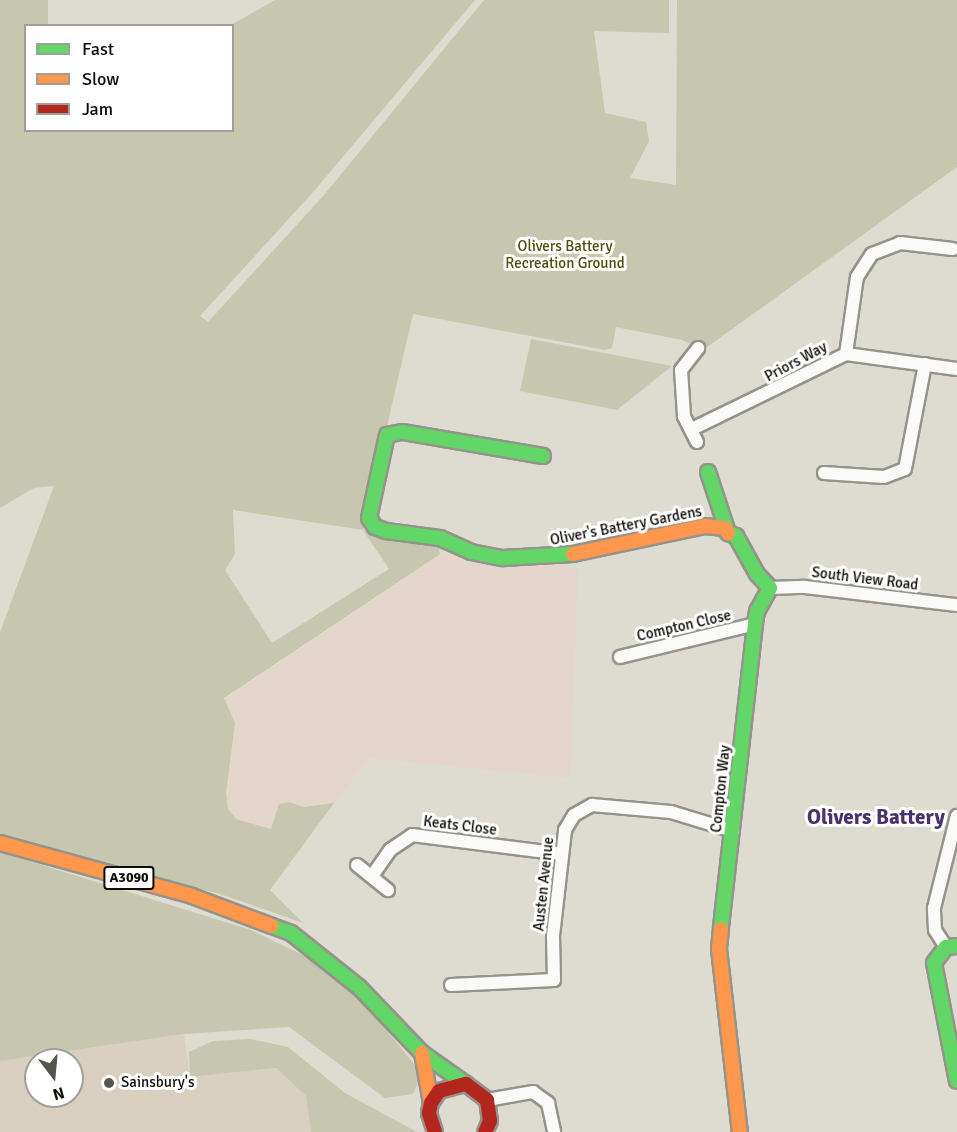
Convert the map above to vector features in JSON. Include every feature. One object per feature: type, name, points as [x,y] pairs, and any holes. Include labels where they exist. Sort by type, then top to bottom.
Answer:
[{"type":"street","points":[[846,354],[857,277],[872,254],[900,243],[953,249]]},
{"type":"street","points":[[697,442],[681,405],[681,370],[698,348]]},
{"type":"street","name":"Priors Way","points":[[692,429],[846,354],[957,369]]},
{"type":"street","points":[[824,472],[884,477],[905,469],[925,364]]},
{"type":"street","name":"Oliver's Battery Gardens","points":[[543,456],[402,432],[387,435],[369,518],[375,527],[386,531],[440,538],[503,558],[535,559],[705,526],[725,528],[728,533]]},
{"type":"street","points":[[708,472],[728,533],[736,536],[757,574],[770,588]]},
{"type":"street","name":"South View Road","points":[[770,588],[805,587],[957,605]]},
{"type":"street","name":"Compton Way","points":[[740,1132],[719,949],[755,624],[758,611],[770,588]]},
{"type":"street","name":"Compton Close","points":[[620,657],[755,624]]},
{"type":"street","name":"Austen Avenue","points":[[451,985],[554,980],[553,936],[565,830],[574,815],[591,805],[671,812],[733,831]]},
{"type":"street","points":[[957,816],[934,908],[935,930],[951,947],[934,963],[957,1081]]},
{"type":"street","name":"Keats Close","points":[[372,876],[390,850],[412,835],[562,854]]},
{"type":"street","name":"A3090","points":[[0,843],[192,896],[291,933],[353,981],[422,1053],[466,1084]]},
{"type":"street","points":[[357,865],[388,890]]},
{"type":"street","points":[[422,1053],[431,1103],[429,1113],[435,1132]]},
{"type":"street","points":[[431,1103],[439,1091],[466,1084],[488,1100],[490,1121],[486,1132]]},
{"type":"street","points":[[488,1100],[526,1090],[533,1092],[548,1103],[554,1132]]},
{"type":"shaded area","points":[[440,554],[578,568],[570,778],[368,758],[270,890],[47,820]]},
{"type":"shaded area","points":[[184,1034],[190,1077],[276,1068],[306,1096],[311,1132],[0,1132],[0,1061],[24,1057],[24,1108],[84,1108],[84,1049]]},
{"type":"green space","name":"Olivers Battery Recreation Ground","points":[[0,0],[48,0],[48,24],[24,24],[24,132],[234,132],[233,24],[275,0],[475,0],[315,190],[200,316],[208,322],[324,195],[484,0],[669,0],[669,33],[594,31],[605,113],[646,122],[649,141],[630,178],[676,185],[677,0],[957,0],[957,167],[703,350],[682,340],[616,327],[612,348],[605,350],[413,314],[363,530],[438,543],[440,554],[224,698],[235,723],[226,793],[228,809],[236,819],[271,829],[279,804],[289,802],[304,807],[334,803],[270,890],[303,923],[223,895],[0,834],[0,632],[54,486],[34,488],[0,508]],"holes":[[[233,510],[363,530],[389,569],[272,643],[225,570],[235,554]]]},
{"type":"green space","points":[[531,339],[672,366],[617,410],[520,391]]},
{"type":"green space","points":[[0,852],[251,930],[307,957],[369,1008],[422,1074],[413,1094],[385,1098],[289,1027],[184,1034],[84,1049],[24,1048],[24,1057],[0,1061]]},
{"type":"green space","points":[[250,1039],[288,1047],[345,1093],[417,1132],[311,1132],[306,1096],[276,1068],[190,1077],[189,1052],[213,1041]]},
{"type":"traffic: fast","points":[[543,456],[402,432],[387,435],[369,518],[375,527],[386,531],[440,538],[471,552],[503,558],[573,554]]},
{"type":"traffic: fast","points":[[708,472],[728,533],[736,536],[757,574],[770,588],[757,611],[755,624],[721,929]]},
{"type":"traffic: fast","points":[[272,926],[291,933],[359,987],[422,1053],[466,1084]]},
{"type":"traffic: fast","points":[[957,946],[946,947],[934,963],[957,1081]]},
{"type":"traffic: slow","points":[[573,554],[705,526],[725,528],[728,533]]},
{"type":"traffic: slow","points":[[0,843],[192,896],[272,926]]},
{"type":"traffic: slow","points":[[721,929],[719,949],[740,1132]]},
{"type":"traffic: slow","points":[[422,1053],[431,1103]]},
{"type":"traffic: jam","points":[[435,1132],[429,1113],[431,1103],[439,1091],[466,1084],[487,1100],[490,1121],[485,1132]]},
{"type":"place","name":"Sainsbury's","points":[[109,1083]]},
{"type":"district","name":"Olivers Battery","points":[[876,817]]}]
